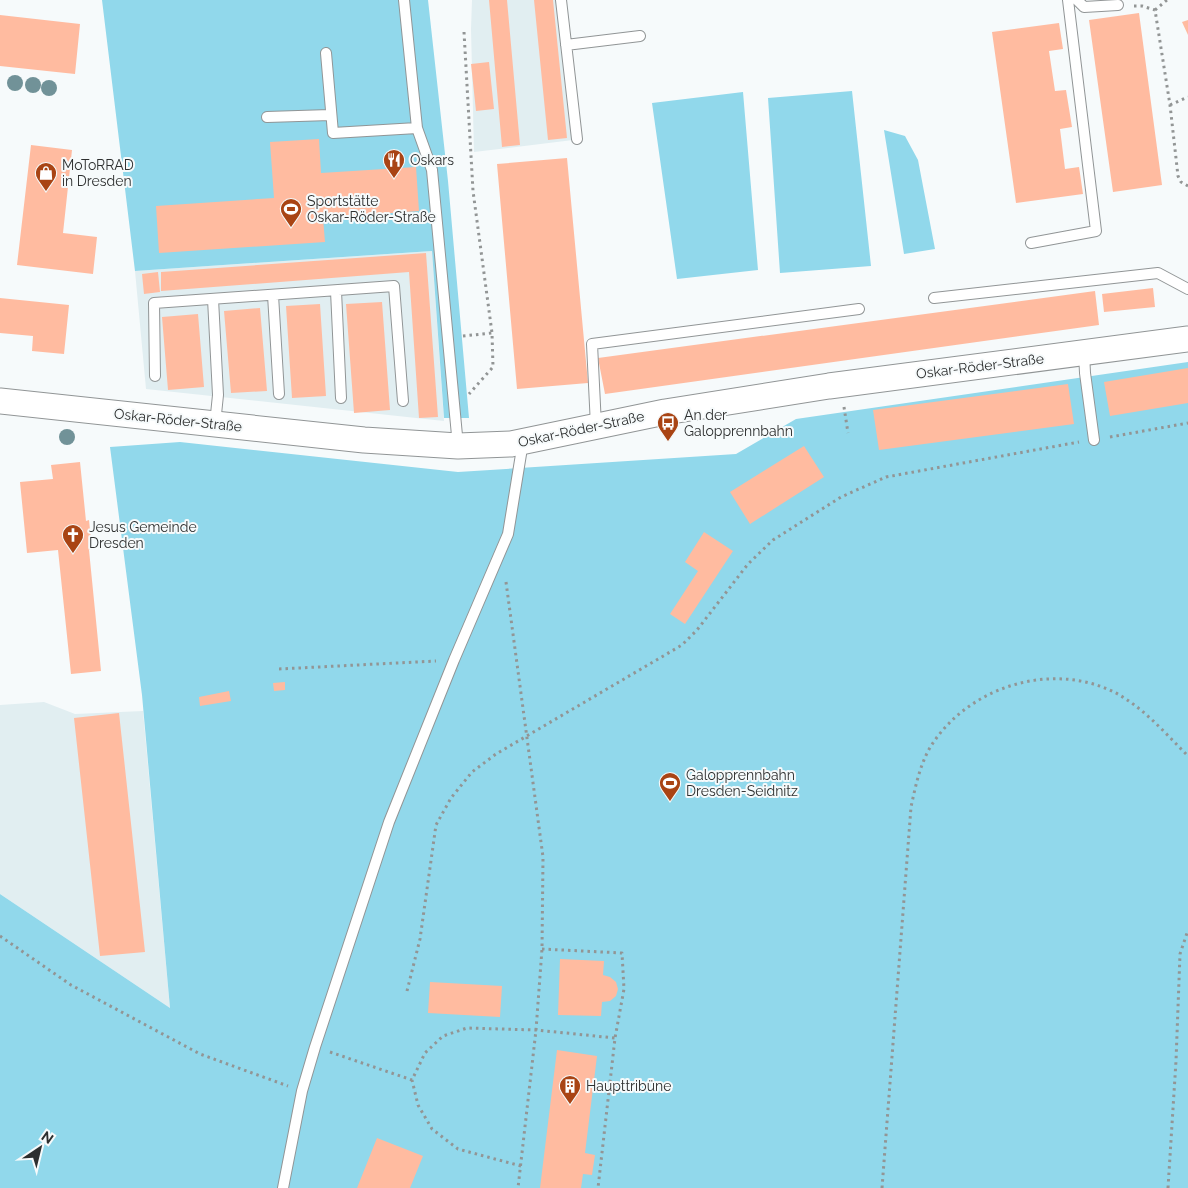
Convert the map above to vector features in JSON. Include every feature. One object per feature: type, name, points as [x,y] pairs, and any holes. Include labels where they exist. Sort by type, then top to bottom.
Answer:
[{"type":"street","name":"Oskar-Röder-Straße","points":[[0,401],[364,440],[458,446],[523,442],[674,410],[829,386],[1188,339]]},
{"type":"lane","points":[[404,0],[417,128],[432,170],[458,446]]},
{"type":"lane","points":[[561,0],[577,139]]},
{"type":"lane","points":[[1031,243],[1096,231],[1068,0]]},
{"type":"lane","points":[[1077,0],[1084,7],[1118,6]]},
{"type":"lane","points":[[566,46],[640,36]]},
{"type":"lane","points":[[326,53],[333,133],[417,128]]},
{"type":"lane","points":[[267,117],[330,115]]},
{"type":"lane","points":[[934,298],[1158,273],[1188,289]]},
{"type":"lane","points":[[155,376],[154,304],[394,286],[403,401]]},
{"type":"lane","points":[[336,290],[340,398]]},
{"type":"lane","points":[[273,295],[279,394]]},
{"type":"lane","points":[[213,299],[218,395],[215,424]]},
{"type":"lane","points":[[596,426],[592,344],[859,309]]},
{"type":"lane","points":[[1084,352],[1094,440]]},
{"type":"lane","points":[[283,1188],[302,1091],[388,822],[508,534],[523,442]]},
{"type":"path","points":[[1155,10],[1167,0]]},
{"type":"path","points":[[1118,6],[1142,6],[1155,10]]},
{"type":"path","points":[[1155,10],[1170,105],[1178,176],[1181,182],[1188,186]]},
{"type":"path","points":[[454,411],[493,367],[492,333],[472,191],[464,32]]},
{"type":"path","points":[[1170,105],[1188,97]]},
{"type":"path","points":[[447,338],[492,333]]},
{"type":"path","points":[[845,412],[848,433]]},
{"type":"path","points":[[408,991],[420,940],[436,825],[451,798],[472,772],[496,754],[682,645],[697,630],[748,564],[772,540],[841,497],[886,477],[1188,423]]},
{"type":"path","points":[[506,580],[543,856],[542,949],[536,1030],[518,1188]]},
{"type":"path","points":[[279,669],[454,660]]},
{"type":"path","points":[[882,1188],[911,807],[920,771],[934,741],[952,719],[981,698],[1012,684],[1046,678],[1080,680],[1114,692],[1143,712],[1188,756]]},
{"type":"path","points":[[1168,1188],[1180,954],[1188,930]]},
{"type":"path","points":[[0,936],[72,985],[200,1054],[302,1091]]},
{"type":"path","points":[[542,949],[622,953],[624,989],[615,1038],[598,1188]]},
{"type":"path","points":[[521,1166],[458,1149],[432,1129],[418,1106],[412,1080],[425,1053],[443,1036],[467,1028],[536,1030],[615,1038]]},
{"type":"path","points":[[315,1047],[412,1080]]},
{"type":"shaded area","name":"Sportstätte Oskar-Röder-Straße","points":[[102,0],[428,0],[448,181],[469,418],[444,418],[432,251],[135,271]]},
{"type":"shaded area","points":[[472,0],[556,0],[573,140],[474,152]]},
{"type":"shaded area","points":[[852,91],[871,266],[780,273],[768,98]]},
{"type":"shaded area","points":[[743,92],[758,270],[677,279],[652,103]]},
{"type":"shaded area","points":[[884,130],[905,136],[918,160],[935,249],[904,254]]},
{"type":"shaded area","points":[[432,251],[444,421],[146,389],[135,271]]},
{"type":"shaded area","name":"Galopprennbahn Dresden-Seidnitz","points":[[1188,362],[1188,1188],[0,1188],[0,894],[170,1008],[142,695],[110,447],[180,442],[458,472],[736,454],[796,419]]},
{"type":"shaded area","points":[[44,702],[75,714],[143,711],[170,1008],[0,894],[0,705]]},
{"type":"building","points":[[489,0],[507,0],[520,145],[502,147]]},
{"type":"building","points":[[534,0],[553,0],[567,138],[548,140]]},
{"type":"building","points":[[1139,13],[1162,185],[1113,192],[1089,20]]},
{"type":"building","points":[[0,15],[80,24],[75,74],[0,66]]},
{"type":"building","points":[[1188,20],[1188,35],[1182,22]]},
{"type":"building","points":[[1059,23],[1063,49],[1049,51],[1055,91],[1066,90],[1072,127],[1060,129],[1065,169],[1079,167],[1083,194],[1016,203],[992,32]]},
{"type":"building","points":[[489,62],[494,109],[476,111],[471,64]]},
{"type":"building","points":[[319,139],[321,173],[416,167],[419,211],[323,218],[325,242],[159,253],[156,206],[274,198],[270,142]]},
{"type":"building","name":"MoToRRAD in Dresden","points":[[31,145],[72,150],[63,233],[97,237],[93,274],[17,265]]},
{"type":"building","points":[[567,158],[588,383],[517,389],[497,164]]},
{"type":"building","points":[[426,253],[438,417],[419,418],[409,272],[161,291],[161,272]]},
{"type":"building","points":[[158,272],[160,292],[144,294],[142,274]]},
{"type":"building","points":[[1153,288],[1155,307],[1104,312],[1102,294]]},
{"type":"building","points":[[1095,291],[1099,325],[605,394],[598,358]]},
{"type":"building","points":[[0,298],[69,305],[64,354],[32,351],[33,336],[0,333]]},
{"type":"building","points":[[382,302],[390,410],[354,413],[346,304]]},
{"type":"building","points":[[320,304],[326,396],[292,398],[286,306]]},
{"type":"building","points":[[260,308],[267,391],[231,393],[224,311]]},
{"type":"building","points":[[198,314],[204,387],[168,390],[162,317]]},
{"type":"building","points":[[1188,368],[1188,403],[1110,416],[1104,382]]},
{"type":"building","points":[[1068,384],[1074,424],[879,450],[873,410]]},
{"type":"building","points":[[804,446],[824,477],[750,524],[730,492]]},
{"type":"building","points":[[80,462],[86,521],[89,520],[92,550],[89,550],[101,671],[71,674],[58,550],[27,553],[20,482],[53,479],[51,465]]},
{"type":"building","points":[[704,532],[733,551],[685,624],[670,614],[698,571],[685,562]]},
{"type":"building","points":[[285,682],[285,690],[274,691],[273,683]]},
{"type":"building","points":[[229,691],[231,701],[200,706],[199,697]]},
{"type":"building","points":[[119,713],[145,952],[100,956],[74,718]]},
{"type":"building","points":[[560,959],[604,961],[603,975],[610,977],[616,982],[618,989],[616,996],[610,1001],[602,1002],[601,1016],[558,1015]]},
{"type":"building","points":[[430,982],[502,986],[500,1017],[428,1013]]},
{"type":"building","name":"Haupttribüne","points":[[557,1050],[597,1056],[585,1153],[595,1155],[592,1175],[583,1174],[581,1188],[540,1188]]},
{"type":"building","points":[[377,1138],[423,1156],[410,1188],[357,1188]]},
{"type":"place","name":"Oskars","points":[[394,179]]},
{"type":"place","name":"MoToRRAD in Dresden","points":[[46,192]]},
{"type":"place","name":"Sportstätte Oskar-Röder-Straße","points":[[291,228]]},
{"type":"place","name":"An der Galopprennbahn","points":[[668,442]]},
{"type":"place","name":"Jesus Gemeinde Dresden","points":[[73,554]]},
{"type":"place","name":"Galopprennbahn Dresden-Seidnitz","points":[[670,802]]},
{"type":"place","name":"Haupttribüne","points":[[570,1105]]}]
